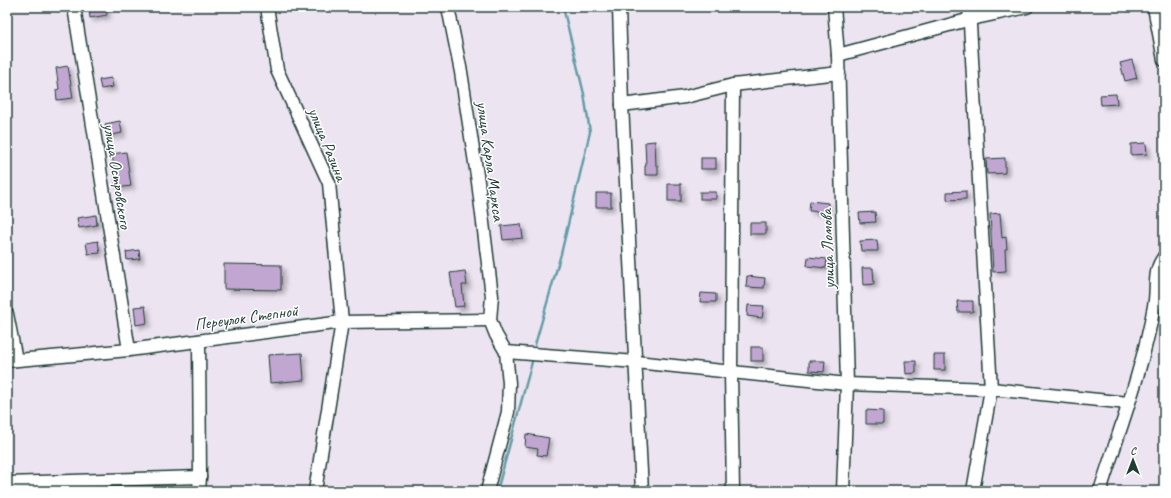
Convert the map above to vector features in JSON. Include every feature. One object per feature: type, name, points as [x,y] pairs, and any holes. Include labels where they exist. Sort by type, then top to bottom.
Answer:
[{"type":"street","name":"улица Островского","points":[[74,7],[129,350]]},
{"type":"street","name":"улица Разина","points":[[267,7],[277,70],[329,183],[342,322],[315,491]]},
{"type":"street","name":"улица Карла Маркса","points":[[448,7],[461,72],[478,182],[492,296],[490,320]]},
{"type":"street","points":[[619,7],[622,105],[642,491]]},
{"type":"street","name":"улица Ломова","points":[[834,7],[838,55],[847,384],[843,491]]},
{"type":"street","points":[[969,7],[971,19],[991,390],[974,491]]},
{"type":"street","points":[[838,55],[971,19],[1027,7]]},
{"type":"street","points":[[1154,7],[1164,60]]},
{"type":"street","points":[[622,105],[685,97],[733,85],[838,73]]},
{"type":"street","points":[[733,85],[731,372],[733,491]]},
{"type":"street","points":[[1100,491],[1141,361],[1155,305],[1157,269],[1164,257]]},
{"type":"street","points":[[7,314],[11,360]]},
{"type":"street","name":"Переулок Степной","points":[[11,360],[129,350],[342,322],[490,320]]},
{"type":"street","points":[[487,491],[508,412],[509,383],[506,352],[496,335],[490,320]]},
{"type":"street","points":[[199,341],[199,491]]},
{"type":"street","points":[[506,352],[636,362],[847,384],[991,390],[1128,404]]},
{"type":"street","points":[[7,483],[200,477]]},
{"type":"building","points":[[106,7],[107,15],[90,18],[89,9]]},
{"type":"building","points":[[1132,60],[1137,78],[1125,81],[1120,63]]},
{"type":"building","points":[[68,66],[73,98],[57,100],[56,90],[59,89],[56,68]]},
{"type":"building","points":[[111,78],[113,87],[101,89],[99,80]]},
{"type":"building","points":[[1116,94],[1117,104],[1101,105],[1100,95]]},
{"type":"building","points":[[120,121],[122,133],[107,136],[105,124]]},
{"type":"building","points":[[655,141],[656,166],[658,166],[658,175],[645,175],[645,142]]},
{"type":"building","points":[[1146,143],[1147,154],[1131,155],[1131,144]]},
{"type":"building","points":[[126,152],[131,186],[116,188],[112,154]]},
{"type":"building","points":[[701,158],[716,158],[716,169],[701,169]]},
{"type":"building","points":[[1005,158],[1005,173],[987,174],[986,159]]},
{"type":"building","points":[[668,184],[681,184],[681,201],[668,201]]},
{"type":"building","points":[[966,191],[966,199],[947,200],[947,192]]},
{"type":"building","points":[[700,192],[716,192],[716,199],[700,199]]},
{"type":"building","points":[[596,193],[611,193],[611,207],[596,207]]},
{"type":"building","points":[[810,201],[828,203],[827,212],[809,211]]},
{"type":"building","points":[[875,212],[876,222],[860,223],[859,213]]},
{"type":"building","points":[[1000,213],[1002,238],[1006,237],[1006,271],[993,272],[990,214]]},
{"type":"building","points":[[96,215],[97,225],[79,228],[77,218]]},
{"type":"building","points":[[750,223],[766,223],[766,234],[750,234]]},
{"type":"building","points":[[521,224],[523,238],[503,240],[501,226]]},
{"type":"building","points":[[877,240],[878,251],[861,251],[860,241]]},
{"type":"building","points":[[98,241],[100,253],[88,254],[86,243]]},
{"type":"building","points":[[139,250],[140,259],[127,260],[126,252]]},
{"type":"building","points":[[808,257],[827,259],[826,268],[807,266]]},
{"type":"building","points":[[224,264],[281,265],[281,290],[224,289]]},
{"type":"building","points":[[862,268],[873,268],[874,284],[863,285]]},
{"type":"building","points":[[465,271],[467,285],[462,285],[464,306],[455,307],[450,273]]},
{"type":"building","points":[[747,276],[765,278],[764,288],[746,287]]},
{"type":"building","points":[[701,293],[716,294],[716,302],[700,302]]},
{"type":"building","points":[[957,301],[973,301],[973,312],[958,312]]},
{"type":"building","points":[[748,305],[764,306],[762,318],[747,316]]},
{"type":"building","points":[[145,306],[147,323],[136,325],[134,307]]},
{"type":"building","points":[[751,347],[763,347],[763,361],[751,361]]},
{"type":"building","points":[[302,353],[304,380],[270,383],[268,355]]},
{"type":"building","points":[[934,355],[945,355],[945,370],[934,370]]},
{"type":"building","points":[[809,361],[825,361],[824,372],[809,371]]},
{"type":"building","points":[[905,361],[916,361],[916,373],[906,374]]},
{"type":"building","points":[[866,410],[883,411],[883,424],[866,424]]},
{"type":"building","points":[[526,434],[549,438],[546,456],[537,455],[538,449],[525,447]]},
{"type":"waterway","points":[[535,345],[561,254],[590,132],[584,94],[563,7]]},
{"type":"waterway","points":[[497,491],[532,362]]}]
